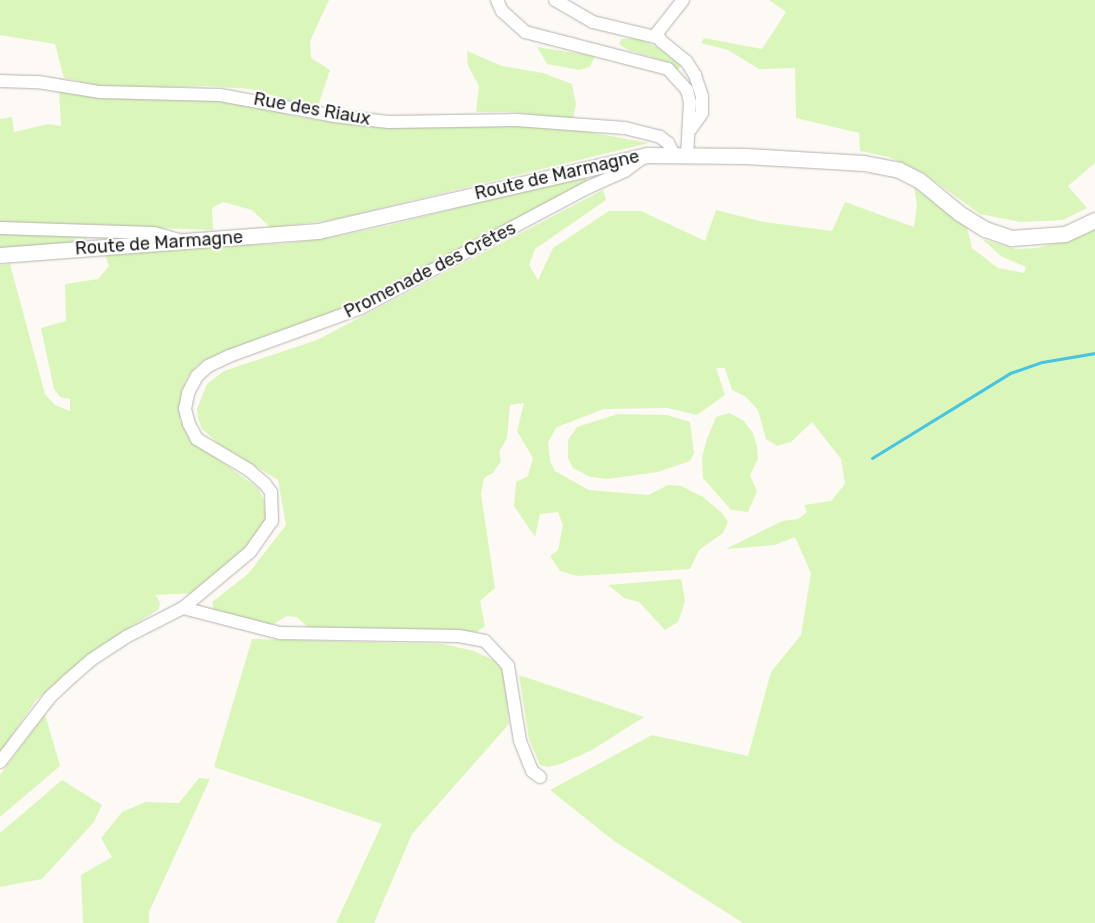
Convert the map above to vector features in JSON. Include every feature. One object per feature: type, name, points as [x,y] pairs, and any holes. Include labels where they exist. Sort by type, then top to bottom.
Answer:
[{"type":"street","points":[[497,0],[502,11],[525,32],[668,69],[687,90],[691,112],[690,129],[681,155]]},
{"type":"street","points":[[555,0],[593,22],[659,38],[686,61],[695,75],[702,96],[702,113],[690,129]]},
{"type":"street","points":[[659,38],[657,33],[683,0]]},
{"type":"street","name":"Rue des Riaux","points":[[0,81],[38,82],[100,92],[220,95],[334,116],[389,122],[492,120],[625,128],[660,137],[681,155]]},
{"type":"street","name":"Route de Marmagne","points":[[0,255],[318,231],[647,155],[855,162],[899,170],[919,180],[959,214],[985,229],[1011,238],[1065,234],[1095,220]]},
{"type":"street","name":"Promenade des Crêtes","points":[[0,762],[50,697],[91,660],[126,637],[183,608],[250,552],[272,521],[271,492],[265,484],[249,470],[197,439],[189,424],[185,409],[188,394],[197,376],[208,366],[229,356],[361,308],[589,187],[626,171],[647,155]]},
{"type":"street","points":[[0,228],[154,233],[180,241]]},
{"type":"street","points":[[183,608],[280,633],[459,636],[486,641],[508,666],[520,741],[532,772],[540,776]]},
{"type":"green space","points":[[0,0],[329,0],[310,41],[311,58],[330,70],[317,109],[251,89],[207,86],[139,89],[104,87],[64,78],[55,44],[0,35]]},
{"type":"green space","points":[[769,0],[1095,0],[1095,163],[1068,186],[1087,208],[1063,220],[1020,222],[980,214],[922,172],[889,157],[860,151],[859,133],[796,118],[795,68],[759,69],[728,50],[701,43],[704,38],[762,49],[786,12]]},
{"type":"green space","points":[[638,38],[659,48],[681,66],[678,70],[671,63],[628,50],[619,44],[621,39]]},
{"type":"green space","points":[[537,47],[595,56],[590,67],[579,70],[547,64]]},
{"type":"green space","points":[[467,51],[502,66],[543,73],[572,84],[576,104],[573,119],[511,112],[476,112],[479,86],[468,66]]},
{"type":"green space","points":[[59,91],[243,102],[297,117],[361,126],[510,124],[582,131],[649,143],[332,220],[271,228],[252,210],[223,202],[212,208],[213,230],[0,223],[0,119],[12,117],[14,132],[48,124],[61,126]]},
{"type":"green space","points":[[586,175],[587,183],[360,302],[222,353],[196,366],[186,380],[181,398],[180,420],[191,440],[258,488],[264,500],[267,523],[249,547],[195,593],[155,595],[160,602],[159,609],[93,651],[36,700],[0,753],[0,265],[10,264],[45,394],[55,405],[70,411],[70,399],[60,397],[54,389],[41,328],[66,321],[65,284],[98,279],[109,266],[105,255],[216,246],[281,244],[333,237],[390,225]]},
{"type":"green space","points":[[914,187],[967,227],[972,248],[998,268],[1024,273],[1026,267],[1001,256],[982,239],[1016,249],[1037,248],[1081,236],[1095,229],[1095,923],[743,923],[614,841],[550,790],[652,735],[748,756],[771,672],[801,635],[811,573],[795,537],[775,545],[726,549],[782,521],[798,519],[807,512],[804,505],[831,501],[845,484],[841,459],[812,422],[791,442],[777,446],[766,439],[758,410],[746,397],[732,390],[725,368],[716,368],[725,395],[697,415],[668,408],[604,409],[557,427],[548,442],[550,461],[555,471],[589,490],[648,495],[668,485],[681,486],[703,497],[722,513],[728,522],[723,533],[699,550],[690,569],[577,576],[560,571],[550,556],[558,550],[563,525],[558,512],[540,514],[535,537],[514,506],[516,482],[528,476],[533,458],[517,431],[524,403],[510,405],[507,438],[499,452],[501,461],[493,473],[484,478],[481,494],[495,588],[480,601],[485,626],[477,632],[308,627],[297,617],[287,616],[272,625],[214,611],[212,602],[248,574],[286,525],[278,480],[219,444],[202,429],[197,409],[207,384],[224,371],[317,340],[603,190],[606,200],[535,249],[529,265],[538,280],[553,248],[609,211],[641,211],[705,241],[716,210],[764,222],[832,231],[845,202],[914,227],[917,205]]},
{"type":"green space","points":[[0,232],[88,235],[85,243],[0,249]]},
{"type":"green space","points":[[729,413],[743,420],[753,433],[757,447],[758,459],[750,475],[757,491],[748,512],[731,510],[703,478],[702,457],[707,439],[716,417]]},
{"type":"green space","points":[[618,414],[667,415],[690,422],[694,453],[690,461],[658,472],[608,479],[590,477],[573,468],[568,458],[568,440],[577,427]]},
{"type":"green space","points":[[681,579],[685,600],[682,611],[678,622],[665,630],[639,602],[624,598],[608,585]]},
{"type":"green space","points":[[252,639],[443,644],[474,651],[495,661],[505,673],[509,724],[412,834],[374,923],[336,923],[382,824],[214,767]]},
{"type":"green space","points":[[519,675],[644,717],[592,750],[561,764],[548,767],[540,765],[529,739]]},
{"type":"green space","points":[[45,714],[60,766],[0,817],[0,775]]},
{"type":"green space","points":[[199,778],[210,779],[149,912],[149,923],[83,923],[81,875],[112,857],[101,838],[122,812],[146,802],[179,803]]},
{"type":"green space","points":[[62,780],[102,805],[94,822],[42,879],[0,887],[0,833]]},
{"type":"waterway","points":[[872,458],[1010,373],[1042,362],[1095,353]]}]
